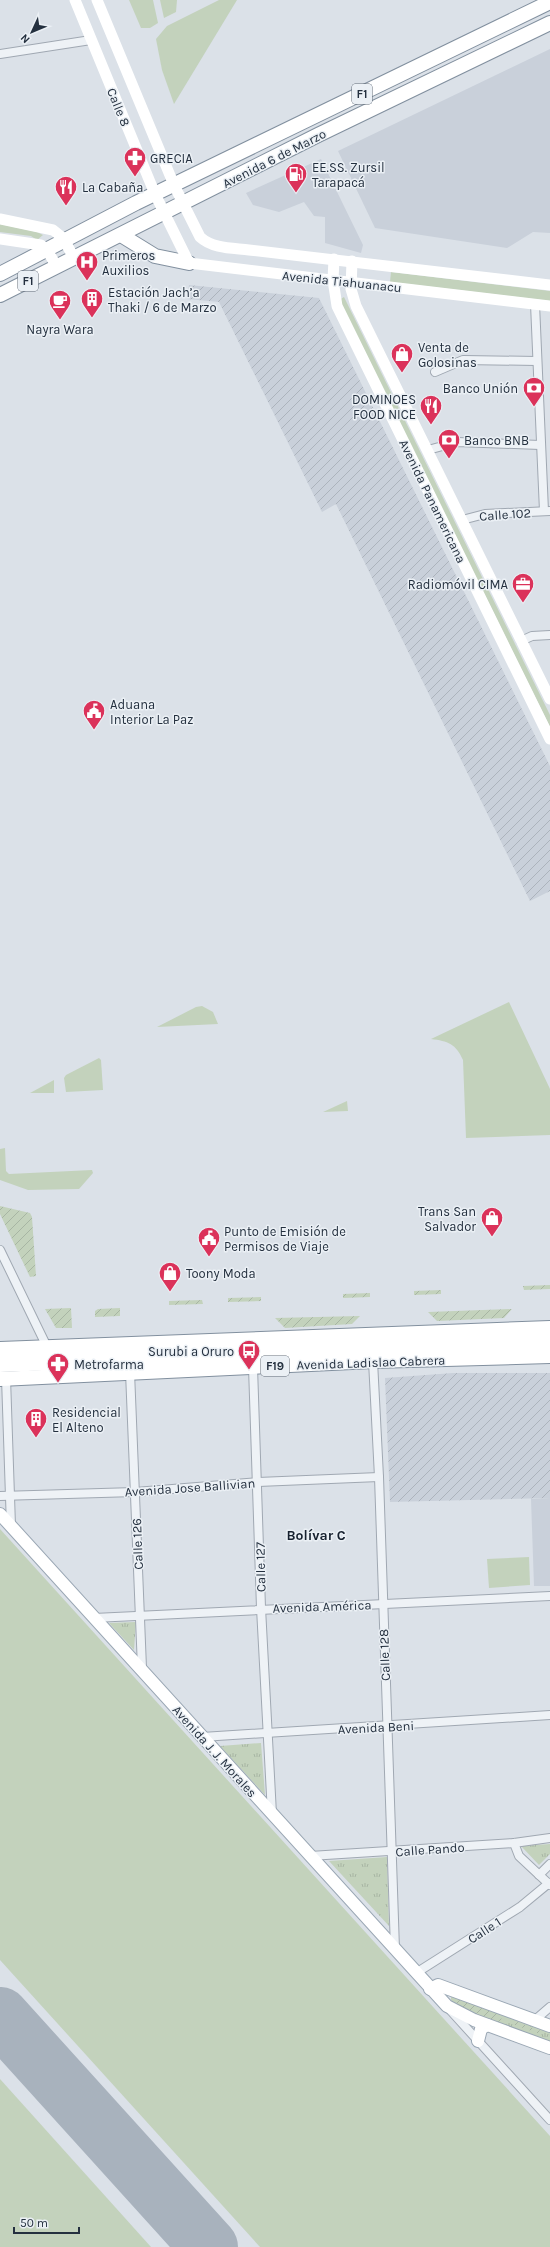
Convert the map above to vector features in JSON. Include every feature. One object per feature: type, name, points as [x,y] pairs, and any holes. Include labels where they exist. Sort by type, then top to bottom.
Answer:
[{"type":"highway","name":"Avenida 6 de Marzo","points":[[0,274],[155,194],[550,2]]},
{"type":"highway","name":"Avenida 6 de Marzo","points":[[0,296],[318,135],[550,23]]},
{"type":"highway","points":[[121,234],[155,256],[189,264]]},
{"type":"highway","name":"Avenida Ladislao Cabrera","points":[[0,1349],[48,1349],[550,1328]]},
{"type":"highway","name":"Avenida Ladislao Cabrera","points":[[2,1374],[72,1375],[373,1361],[550,1356]]},
{"type":"highway","points":[[72,1375],[96,1364],[123,1372]]},
{"type":"main road","name":"Calle 8","points":[[75,0],[164,214]]},
{"type":"main road","name":"Calle 8","points":[[97,0],[174,185],[184,204]]},
{"type":"main road","name":"Avenida Tiahuanacu","points":[[184,204],[200,237],[211,245],[550,285]]},
{"type":"main road","points":[[164,214],[189,264]]},
{"type":"main road","points":[[0,219],[53,230],[65,240],[74,258]]},
{"type":"main road","points":[[0,239],[36,244],[47,250],[57,267]]},
{"type":"main road","name":"Avenida Panamericana","points":[[334,259],[333,280],[338,306],[550,739]]},
{"type":"main road","name":"Avenida Panamericana","points":[[352,261],[351,282],[356,306],[550,699]]},
{"type":"main road","name":"Avenida Tiahuanacu","points":[[189,264],[550,306]]},
{"type":"main road","name":"Avenida Ladislao Cabrera","points":[[0,1357],[550,1336]]},
{"type":"main road","name":"Avenida Ladislao Cabrera","points":[[2,1374],[96,1364],[550,1346]]},
{"type":"main road","name":"Avenida J. J. Morales","points":[[0,1514],[94,1618],[142,1668],[202,1737],[447,2006],[487,2025],[550,2048]]},
{"type":"main road","points":[[430,1989],[438,1986],[550,2026]]},
{"type":"main road","points":[[478,2041],[481,2029],[487,2025]]},
{"type":"street","points":[[0,54],[92,40]]},
{"type":"street","points":[[536,304],[540,445],[547,511]]},
{"type":"street","points":[[435,372],[463,360],[537,361]]},
{"type":"street","points":[[428,450],[456,442],[540,445]]},
{"type":"street","name":"Calle 102","points":[[462,520],[485,514],[547,511]]},
{"type":"street","points":[[521,641],[532,636],[550,635]]},
{"type":"street","points":[[0,1250],[48,1349]]},
{"type":"street","name":"Calle 128","points":[[373,1361],[379,1477],[382,1604],[395,1950]]},
{"type":"street","name":"Calle 127","points":[[253,1367],[267,1732],[272,1814]]},
{"type":"street","name":"Calle 126","points":[[123,1372],[135,1492],[142,1668]]},
{"type":"street","points":[[2,1374],[11,1496],[11,1526]]},
{"type":"street","name":"Avenida Jose Ballivian","points":[[0,1496],[135,1492],[258,1482],[379,1477]]},
{"type":"street","name":"Avenida América","points":[[94,1618],[262,1608],[550,1596]]},
{"type":"street","name":"Avenida Beni","points":[[202,1737],[550,1716]]},
{"type":"street","name":"Calle Pando","points":[[310,1856],[514,1843],[550,1838]]},
{"type":"street","points":[[514,1843],[519,1856],[549,1884]]},
{"type":"street","points":[[539,1875],[550,1864]]},
{"type":"street","name":"Calle 1","points":[[416,1973],[520,1907],[549,1884]]},
{"type":"street","points":[[447,2006],[550,2120]]},
{"type":"street","points":[[535,2020],[550,2007]]},
{"type":"shaded area","points":[[550,49],[550,233],[533,232],[507,248],[375,228],[338,151]]},
{"type":"shaded area","points":[[321,159],[363,245],[361,253],[325,243],[325,217],[314,216],[304,202],[279,212],[253,205],[246,193]]},
{"type":"shaded area","points":[[189,285],[319,298],[550,766],[550,891],[530,901],[336,504],[322,512],[219,302],[187,299]]},
{"type":"shaded area","points":[[453,1373],[550,1373],[550,1498],[390,1502],[385,1378]]},
{"type":"shaded area","points":[[550,1498],[550,1586],[534,1586],[531,1499]]},
{"type":"green space","points":[[129,0],[153,0],[158,23],[150,28],[141,28]]},
{"type":"green space","points":[[160,0],[177,0],[176,12],[164,18]]},
{"type":"green space","points":[[219,0],[237,0],[174,104],[162,70],[156,39],[167,26]]},
{"type":"green space","points":[[0,224],[37,232],[43,235],[37,240],[31,236],[0,232]]},
{"type":"green space","points":[[391,272],[550,291],[550,301],[390,282]]},
{"type":"green space","points":[[344,297],[550,715],[550,727],[339,300]]},
{"type":"green space","points":[[509,1002],[550,1089],[550,1135],[466,1138],[463,1060],[451,1044],[431,1039]]},
{"type":"green space","points":[[202,1006],[213,1012],[218,1024],[157,1027],[196,1007]]},
{"type":"green space","points":[[99,1058],[101,1060],[103,1090],[66,1092],[64,1078],[66,1075]]},
{"type":"green space","points":[[54,1080],[54,1093],[30,1093]]},
{"type":"green space","points":[[347,1101],[348,1111],[323,1112]]},
{"type":"green space","points":[[5,1148],[6,1171],[9,1174],[92,1170],[93,1173],[79,1189],[28,1190],[0,1180],[0,1149]]},
{"type":"green space","points":[[0,1206],[30,1213],[32,1217],[36,1276],[30,1277],[0,1214]]},
{"type":"green space","points":[[550,1285],[550,1289],[524,1290],[523,1286]]},
{"type":"green space","points":[[441,1290],[441,1294],[414,1295],[414,1291]]},
{"type":"green space","points":[[370,1293],[370,1297],[343,1298],[343,1294]]},
{"type":"green space","points":[[261,1297],[261,1301],[228,1302],[228,1298]]},
{"type":"green space","points":[[202,1300],[203,1304],[169,1305],[169,1301]]},
{"type":"green space","points":[[71,1308],[72,1328],[56,1328],[45,1309]]},
{"type":"green space","points":[[120,1308],[120,1316],[95,1317],[95,1311],[98,1309]]},
{"type":"green space","points":[[512,1309],[504,1318],[437,1321],[428,1312]]},
{"type":"green space","points":[[360,1316],[352,1324],[285,1328],[275,1318]]},
{"type":"green space","points":[[0,1529],[550,2136],[550,2247],[260,2247],[0,1960]]},
{"type":"green space","points":[[529,1557],[530,1585],[489,1588],[487,1559]]},
{"type":"green space","points":[[136,1622],[134,1650],[109,1623]]},
{"type":"green space","points":[[261,1743],[265,1795],[220,1746]]},
{"type":"green space","points":[[550,1844],[550,1854],[539,1865],[521,1846]]},
{"type":"green space","points":[[387,1857],[389,1926],[329,1861]]},
{"type":"green space","points":[[454,1995],[550,2030],[550,2044],[460,2010],[451,2000],[451,1997]]},
{"type":"green space","points":[[454,1996],[503,2014],[499,2025],[461,2009],[453,2000]]},
{"type":"green space","points":[[512,2020],[542,2032],[540,2034],[512,2024]]},
{"type":"green space","points":[[0,2079],[151,2247],[0,2247]]},
{"type":"runway","points":[[0,2016],[209,2247]]},
{"type":"place","name":"GRECIA","points":[[135,178]]},
{"type":"place","name":"EE.SS. Zursil Tarapacá","points":[[296,194]]},
{"type":"place","name":"La Cabaña","points":[[66,206]]},
{"type":"place","name":"Primeros Auxilios","points":[[87,282]]},
{"type":"place","name":"Estación Jach’a Thaki / 6 de Marzo","points":[[92,318]]},
{"type":"place","name":"Nayra Wara","points":[[60,320]]},
{"type":"place","name":"Venta de Golosinas","points":[[402,374]]},
{"type":"place","name":"Banco Unión","points":[[534,408]]},
{"type":"place","name":"DOMINOES FOOD NICE","points":[[431,426]]},
{"type":"place","name":"Banco BNB","points":[[449,460]]},
{"type":"place","name":"Radiomóvil CIMA","points":[[523,604]]},
{"type":"place","name":"Aduana Interior La Paz","points":[[94,730]]},
{"type":"place","name":"Trans San Salvador","points":[[492,1238]]},
{"type":"place","name":"Punto de Emisión de Permisos de Viaje","points":[[209,1258]]},
{"type":"place","name":"Toony Moda","points":[[170,1292]]},
{"type":"place","name":"Surubi a Oruro","points":[[249,1370]]},
{"type":"place","name":"Metrofarma","points":[[58,1384]]},
{"type":"place","name":"Residencial El Alteno","points":[[36,1438]]},
{"type":"district","name":"Bolívar C","points":[[316,1535]]}]
